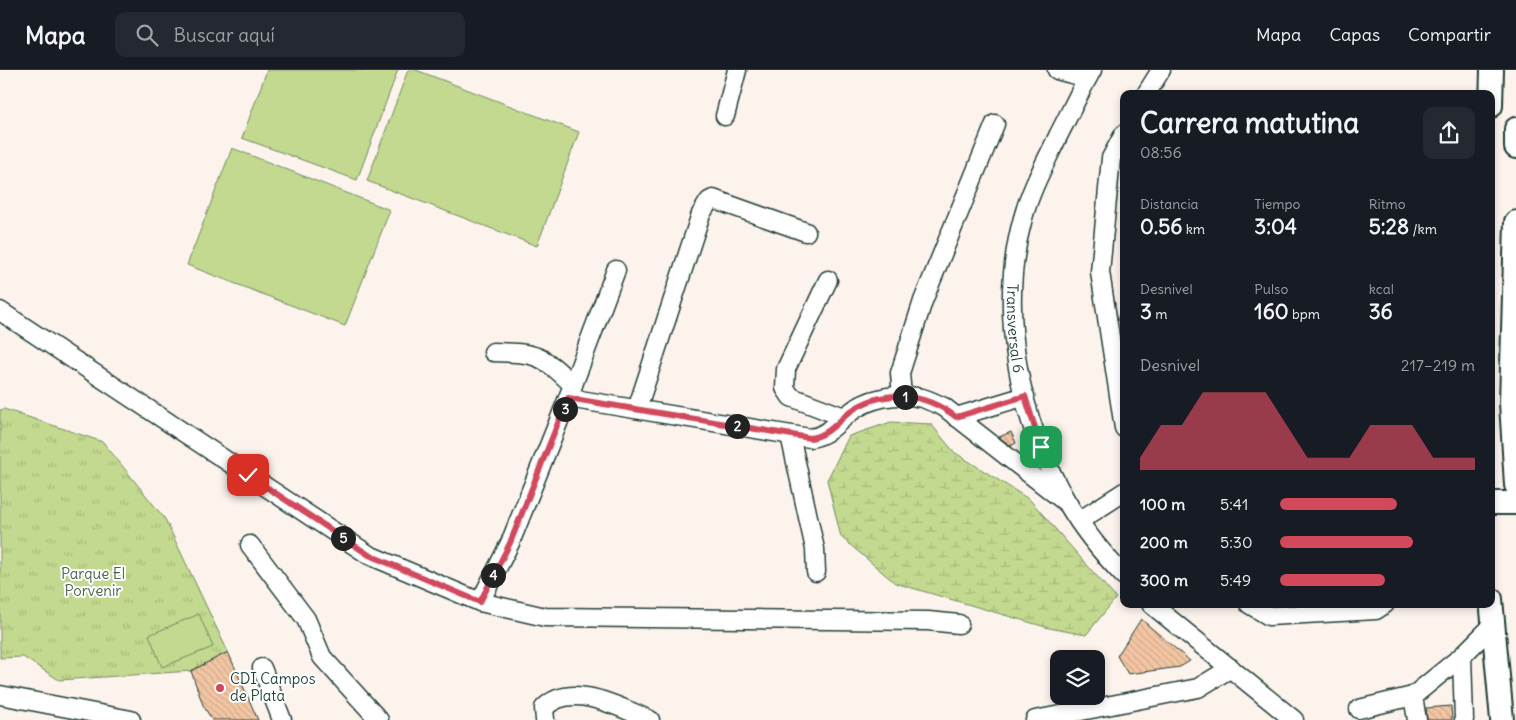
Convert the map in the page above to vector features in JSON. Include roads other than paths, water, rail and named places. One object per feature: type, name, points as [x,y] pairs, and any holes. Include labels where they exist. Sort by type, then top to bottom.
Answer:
[{"type":"main road","points":[[1491,90],[1492,70]]},
{"type":"main road","points":[[1516,129],[1516,148]]},
{"type":"main road","points":[[1516,222],[1511,403],[1516,485]]},
{"type":"main road","points":[[1495,503],[1516,502]]},
{"type":"main road","points":[[1492,608],[1502,720]]},
{"type":"street","points":[[725,116],[737,70]]},
{"type":"street","points":[[1057,70],[1090,74]]},
{"type":"street","points":[[1148,90],[1161,70]]},
{"type":"street","name":"Transversal 6","points":[[1090,74],[1035,182],[1018,237],[1014,267],[1013,322],[1025,396],[1048,465],[1079,521],[1120,571]]},
{"type":"street","points":[[902,396],[900,373],[923,301],[995,124]]},
{"type":"street","points":[[1120,141],[1111,158],[1100,272],[1120,402]]},
{"type":"street","points":[[638,409],[701,214],[709,201],[713,199],[732,205],[806,232]]},
{"type":"street","points":[[480,602],[510,543],[571,392],[616,270]]},
{"type":"street","points":[[828,280],[786,369],[785,388],[791,397],[844,417]]},
{"type":"street","points":[[0,311],[369,555],[480,602],[545,617],[928,621],[958,624]]},
{"type":"street","points":[[493,352],[528,353],[550,363],[571,392],[638,409],[810,438],[819,437],[844,417],[875,399],[902,396],[922,398],[944,407],[1068,504]]},
{"type":"street","points":[[956,417],[1025,396]]},
{"type":"street","points":[[790,435],[815,549],[816,572]]},
{"type":"street","points":[[1079,521],[1120,495]]},
{"type":"street","points":[[250,545],[306,619],[322,657],[379,720]]},
{"type":"street","points":[[1156,608],[1294,720]]},
{"type":"street","points":[[1256,608],[1269,616],[1376,610],[1379,608]]},
{"type":"street","points":[[1359,709],[1413,696],[1462,656],[1493,625]]},
{"type":"street","points":[[1462,656],[1464,720]]},
{"type":"street","points":[[262,668],[282,720]]},
{"type":"street","points":[[1035,720],[1198,688],[1231,668]]},
{"type":"street","points":[[0,695],[130,720]]},
{"type":"street","points":[[545,720],[544,708],[551,700],[573,695],[604,702],[650,720]]},
{"type":"street","points":[[1413,696],[1417,720]]},
{"type":"place","name":"CDI Campos de Plata","points":[[220,688]]},
{"type":"park label","name":"Parque El Porvenir","points":[[93,582]]}]
